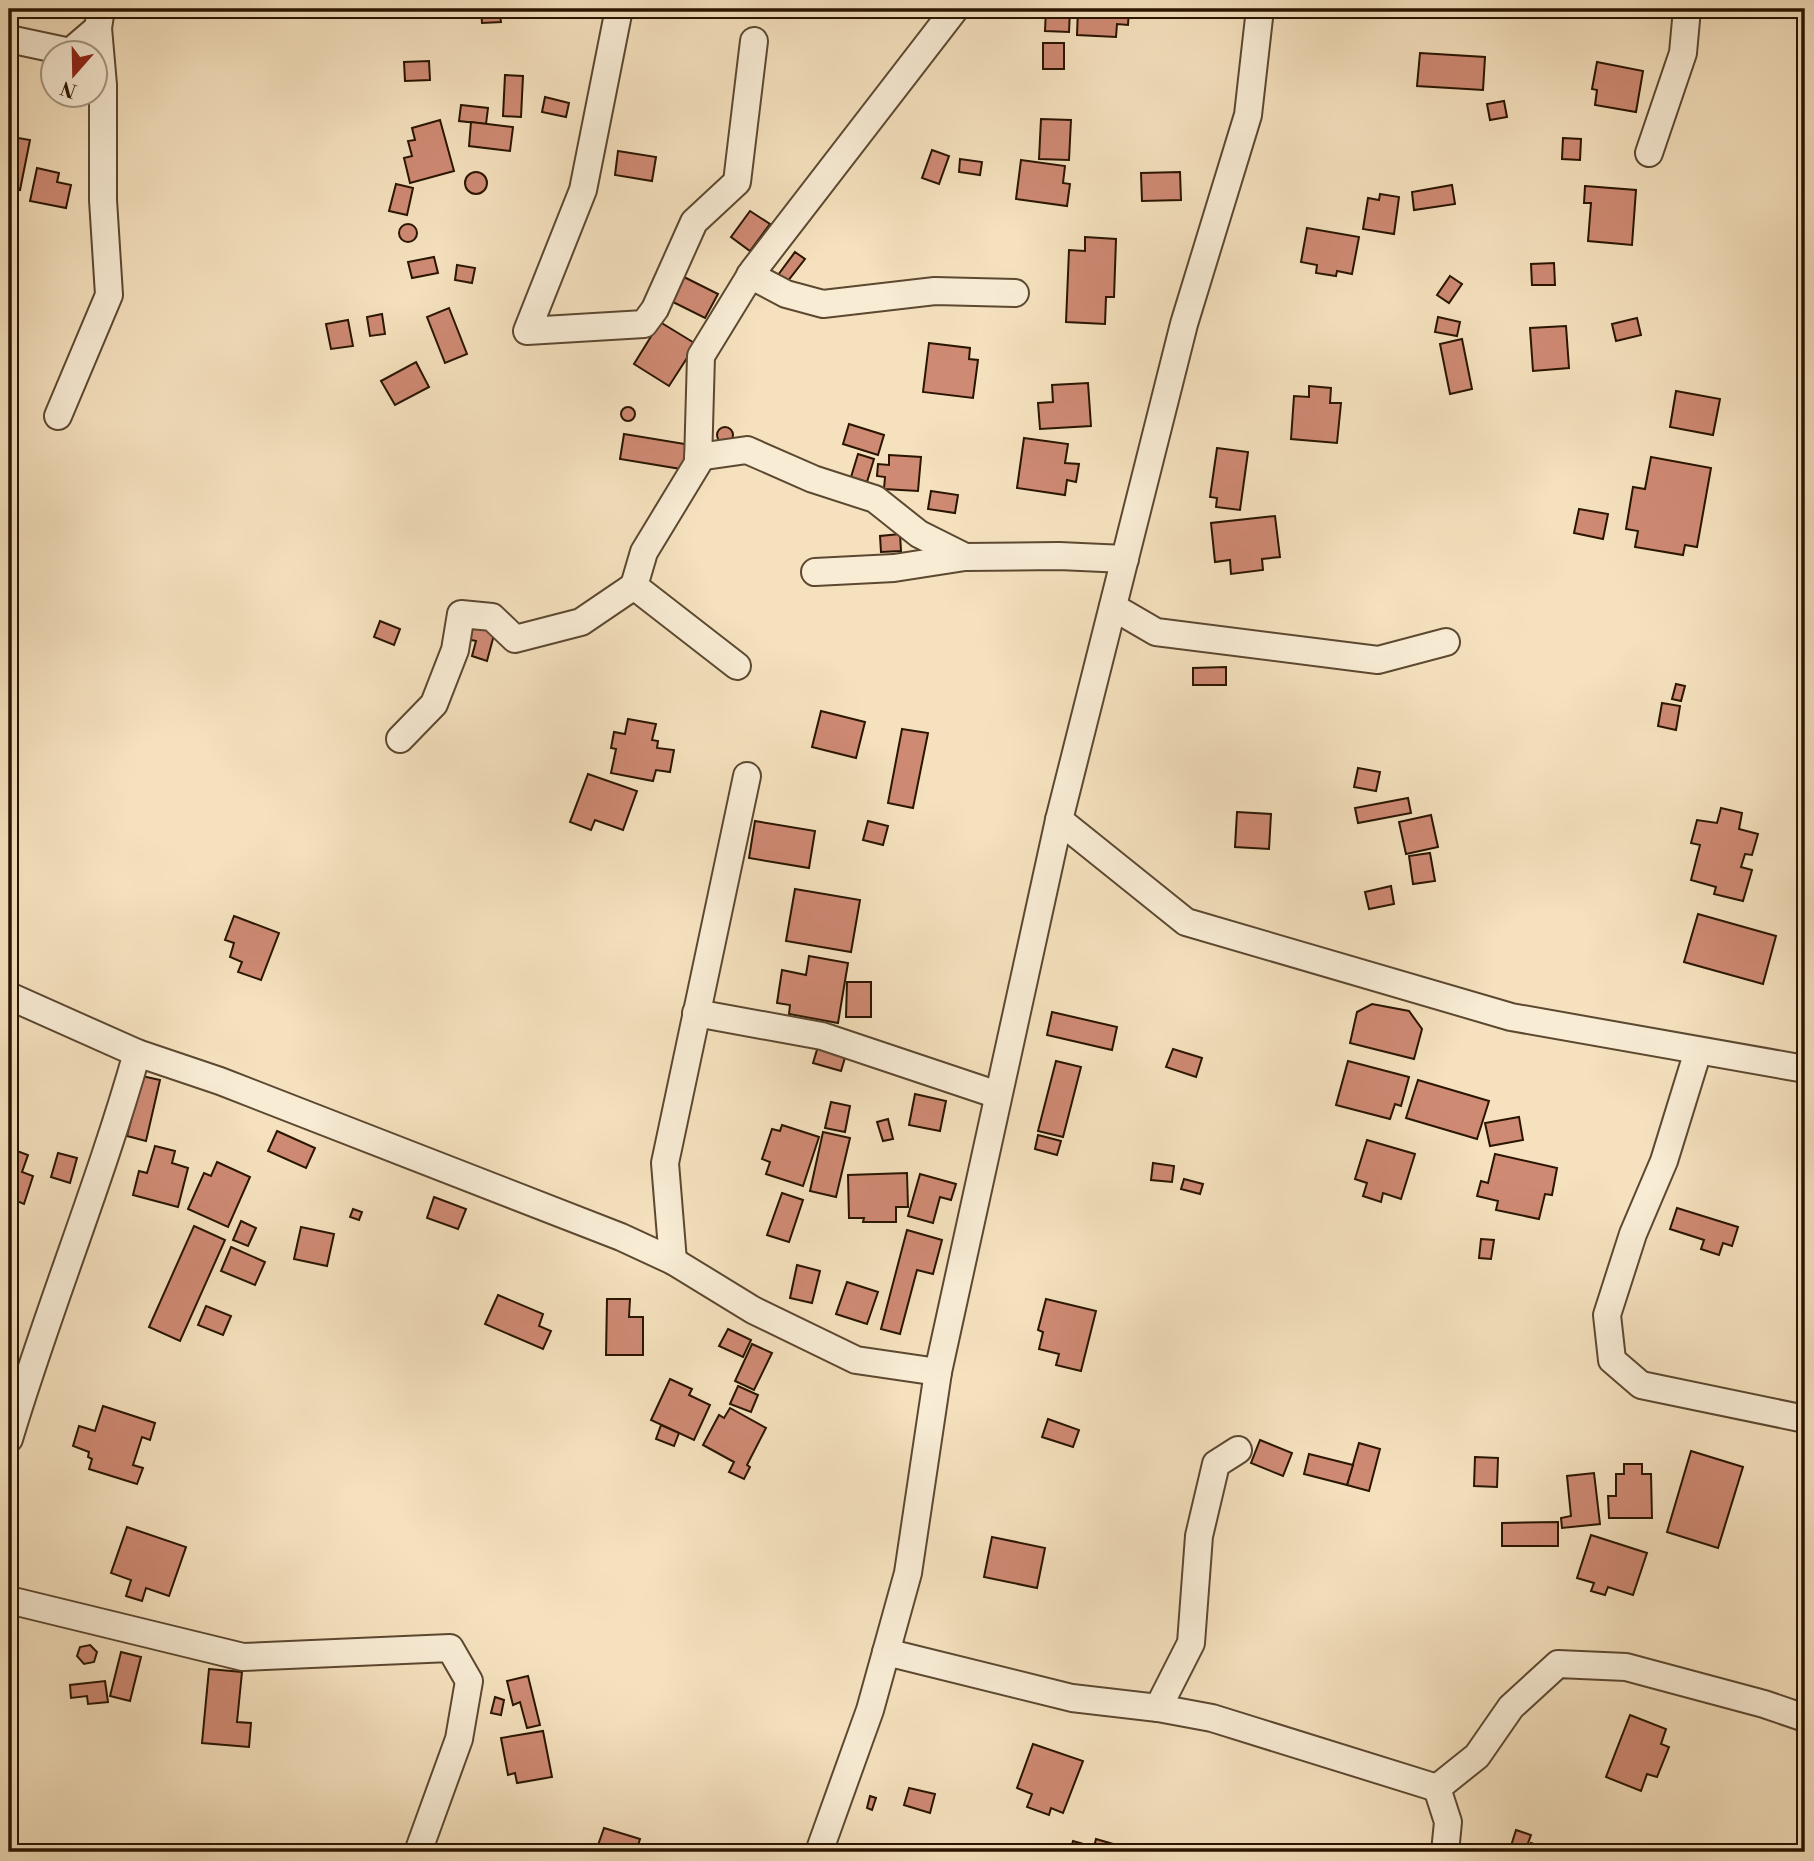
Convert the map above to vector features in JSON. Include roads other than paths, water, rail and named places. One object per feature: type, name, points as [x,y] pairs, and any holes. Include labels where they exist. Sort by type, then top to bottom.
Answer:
[{"type":"street","points":[[619,9],[583,190],[527,331],[644,324],[654,309],[694,222],[737,182],[754,41]]},
{"type":"street","points":[[400,739],[434,704],[455,650],[461,614],[492,617],[515,639],[581,622],[634,586],[645,552],[698,463],[701,356],[750,275],[955,9]]},
{"type":"street","points":[[818,1852],[870,1710],[908,1573],[938,1372],[1059,820],[1184,324],[1248,115],[1259,9]]},
{"type":"street","points":[[1649,153],[1683,53],[1687,9]]},
{"type":"street","points":[[9,39],[70,52],[100,19]]},
{"type":"street","points":[[58,416],[109,295],[103,200],[100,19]]},
{"type":"street","points":[[750,275],[786,294],[823,304],[935,291],[1015,293]]},
{"type":"street","points":[[698,457],[747,450],[813,479],[875,499],[919,534],[965,557]]},
{"type":"street","points":[[815,572],[894,568],[965,557],[1059,556],[1125,559]]},
{"type":"street","points":[[634,586],[737,666]]},
{"type":"street","points":[[1113,607],[1156,632],[1378,660],[1446,642]]},
{"type":"street","points":[[673,1261],[664,1163],[747,776]]},
{"type":"street","points":[[1059,820],[1186,922],[1511,1017],[1805,1069]]},
{"type":"street","points":[[9,996],[136,1053],[220,1081],[621,1237],[673,1261],[754,1310],[856,1360],[938,1372]]},
{"type":"street","points":[[696,1013],[822,1036],[998,1096]]},
{"type":"street","points":[[1698,1051],[1664,1161],[1633,1234],[1607,1315],[1612,1360],[1641,1385],[1805,1419]]},
{"type":"street","points":[[9,1439],[30,1369],[118,1118],[136,1053]]},
{"type":"street","points":[[1158,1708],[1191,1643],[1199,1536],[1216,1464],[1238,1450]]},
{"type":"street","points":[[9,1600],[243,1657],[450,1648],[469,1681],[459,1739],[418,1852]]},
{"type":"street","points":[[886,1652],[1072,1698],[1158,1708],[1212,1718],[1437,1788]]},
{"type":"street","points":[[1437,1788],[1478,1756],[1511,1707],[1558,1664],[1626,1667],[1764,1704],[1805,1718]]},
{"type":"street","points":[[1437,1788],[1448,1822],[1445,1852]]}]
